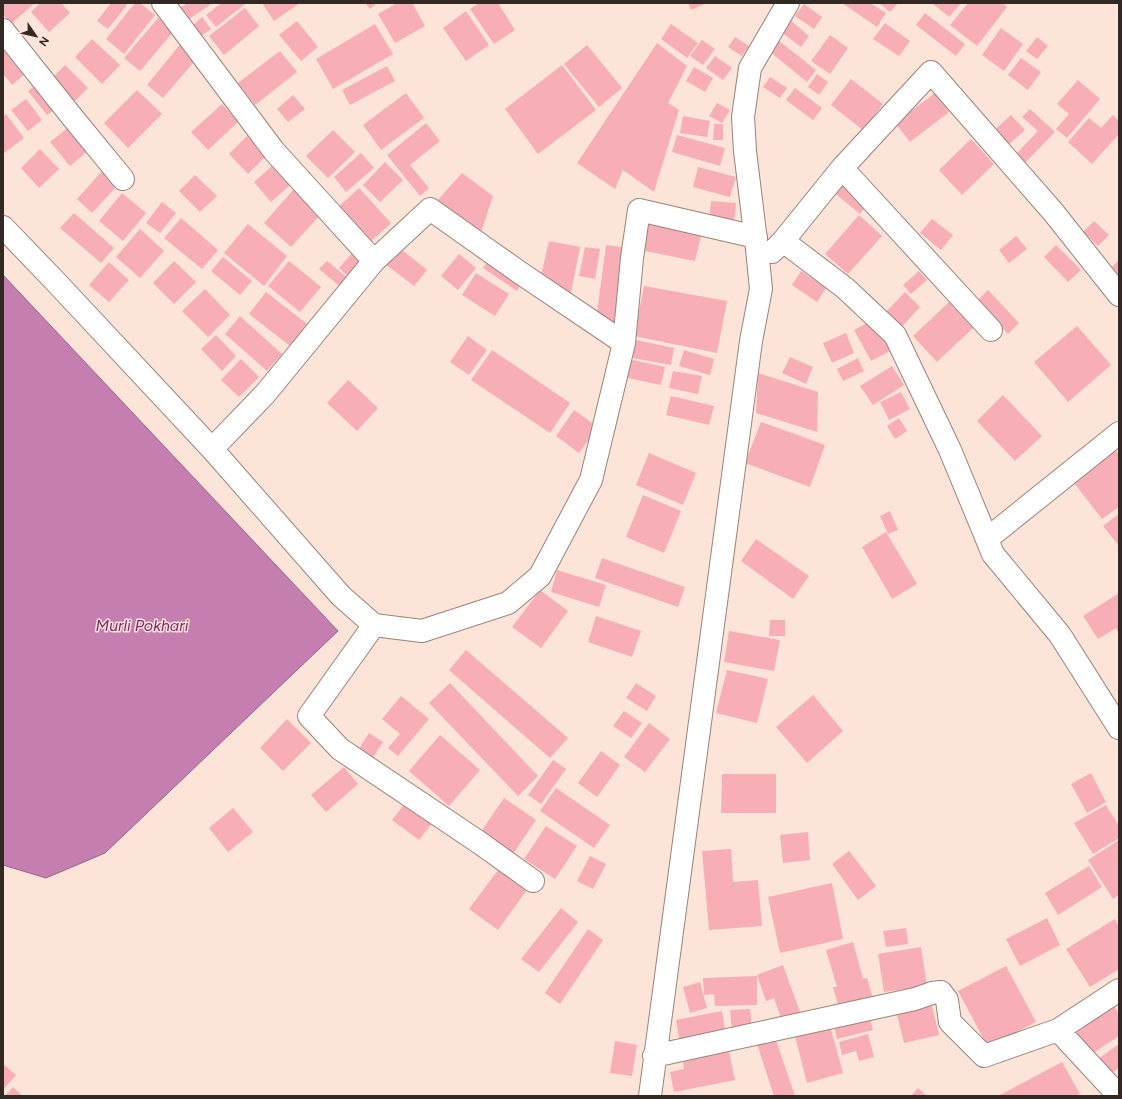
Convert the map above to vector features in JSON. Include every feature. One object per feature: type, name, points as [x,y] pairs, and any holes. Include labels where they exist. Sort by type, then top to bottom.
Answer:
[{"type":"street","points":[[163,3],[274,151],[374,262]]},
{"type":"street","points":[[650,1096],[654,1056],[750,349],[761,289],[745,151],[743,117],[750,68],[784,5]]},
{"type":"street","points":[[3,30],[123,179]]},
{"type":"street","points":[[759,266],[783,241],[842,168],[931,72],[1054,213],[1119,295]]},
{"type":"street","points":[[842,168],[991,330]]},
{"type":"street","points":[[212,448],[265,394],[374,262],[430,209],[519,272],[624,343]]},
{"type":"street","points":[[3,227],[212,448],[340,596],[374,625],[422,631],[508,603],[540,576],[591,480],[624,343],[632,258],[639,210],[756,237]]},
{"type":"street","points":[[783,241],[845,288],[895,335],[950,450],[993,554],[1060,635],[1119,728]]},
{"type":"street","points":[[987,539],[1118,435]]},
{"type":"street","points":[[374,625],[309,716],[340,749],[480,843],[533,881]]},
{"type":"street","points":[[654,1056],[941,992],[947,1000],[950,1022],[984,1056],[1058,1030],[1119,990]]},
{"type":"street","points":[[1058,1030],[1119,1096]]},
{"type":"water","name":"Murli Pokhari","points":[[3,275],[338,631],[105,853],[46,878],[3,865]]},
{"type":"building","points":[[3,3],[35,3],[11,24],[3,14]]},
{"type":"building","points":[[40,3],[61,3],[70,13],[49,32],[31,12]]},
{"type":"building","points":[[111,3],[124,3],[127,5],[108,29],[97,21]]},
{"type":"building","points":[[135,3],[140,3],[155,15],[124,54],[106,39]]},
{"type":"building","points":[[188,3],[209,3],[210,5],[189,19],[181,7]]},
{"type":"building","points":[[221,3],[245,4],[216,27],[206,15]]},
{"type":"building","points":[[262,3],[300,3],[274,21]]},
{"type":"building","points":[[365,3],[377,3],[370,9]]},
{"type":"building","points":[[397,3],[412,3],[425,26],[395,43],[378,14]]},
{"type":"building","points":[[479,3],[498,3],[515,30],[494,44],[470,9]]},
{"type":"building","points":[[688,3],[707,3],[691,10]]},
{"type":"building","points":[[842,3],[870,3],[886,13],[877,27]]},
{"type":"building","points":[[879,3],[898,3],[890,12]]},
{"type":"building","points":[[932,3],[961,3],[949,17]]},
{"type":"building","points":[[968,3],[1002,3],[1007,7],[977,46],[950,25]]},
{"type":"building","points":[[804,4],[822,17],[814,29],[795,16]]},
{"type":"building","points":[[245,8],[259,26],[224,55],[209,36]]},
{"type":"building","points":[[466,11],[489,45],[466,61],[443,28]]},
{"type":"building","points":[[925,13],[965,44],[956,56],[916,25]]},
{"type":"building","points":[[202,17],[211,29],[201,36],[193,25]]},
{"type":"building","points":[[158,18],[174,31],[140,71],[124,58]]},
{"type":"building","points":[[790,20],[809,36],[801,47],[781,32]]},
{"type":"building","points":[[297,21],[318,47],[301,61],[279,35]]},
{"type":"building","points":[[885,23],[910,41],[899,56],[873,39]]},
{"type":"building","points":[[375,24],[393,54],[333,89],[316,59]]},
{"type":"building","points":[[671,24],[698,43],[687,58],[661,39]]},
{"type":"building","points":[[1001,28],[1023,44],[1004,71],[982,55]]},
{"type":"building","points":[[830,35],[848,48],[830,74],[811,61]]},
{"type":"building","points":[[735,37],[749,46],[742,56],[728,47]]},
{"type":"building","points":[[1037,37],[1048,46],[1037,59],[1026,51]]},
{"type":"building","points":[[92,39],[120,65],[102,84],[75,57]]},
{"type":"building","points":[[702,40],[715,49],[703,65],[690,56]]},
{"type":"building","points":[[778,40],[816,70],[807,82],[769,51]]},
{"type":"building","points":[[182,42],[199,56],[163,98],[147,85]]},
{"type":"building","points":[[657,43],[687,66],[668,103],[679,110],[654,192],[623,170],[615,189],[577,163]]},
{"type":"building","points":[[587,45],[622,88],[599,107],[564,64]]},
{"type":"building","points":[[9,47],[29,70],[12,85],[3,74],[3,53]]},
{"type":"building","points":[[280,51],[297,72],[255,105],[238,83]]},
{"type":"building","points":[[715,56],[732,68],[723,80],[706,68]]},
{"type":"building","points":[[1021,58],[1041,72],[1028,90],[1008,75]]},
{"type":"building","points":[[65,65],[88,88],[73,103],[50,80]]},
{"type":"building","points":[[562,65],[596,110],[538,154],[505,109]]},
{"type":"building","points":[[387,66],[395,81],[350,105],[342,90]]},
{"type":"building","points":[[694,67],[713,78],[705,92],[686,81]]},
{"type":"building","points":[[817,74],[828,82],[819,95],[808,87]]},
{"type":"building","points":[[770,77],[787,88],[780,98],[763,87]]},
{"type":"building","points":[[851,79],[883,104],[863,130],[831,105]]},
{"type":"building","points":[[1078,80],[1100,99],[1067,138],[1056,129],[1069,114],[1057,104]]},
{"type":"building","points":[[38,83],[57,108],[47,115],[28,91]]},
{"type":"building","points":[[795,88],[822,108],[813,120],[786,100]]},
{"type":"building","points":[[137,90],[162,114],[128,148],[104,123]]},
{"type":"building","points":[[406,93],[424,118],[381,150],[363,125]]},
{"type":"building","points":[[935,93],[949,112],[910,142],[895,123]]},
{"type":"building","points":[[293,95],[305,109],[288,122],[277,109]]},
{"type":"building","points":[[26,99],[42,120],[28,131],[11,110]]},
{"type":"building","points":[[717,103],[730,110],[722,123],[709,116]]},
{"type":"building","points":[[222,104],[238,122],[208,150],[191,132]]},
{"type":"building","points":[[1030,109],[1055,132],[1025,163],[1016,154],[1038,131],[1022,117]]},
{"type":"building","points":[[6,114],[24,138],[3,154],[3,116]]},
{"type":"building","points":[[1011,115],[1025,130],[1005,148],[991,133]]},
{"type":"building","points":[[1113,115],[1119,121],[1119,134],[1092,164],[1068,142],[1089,118],[1101,128]]},
{"type":"building","points":[[683,116],[710,121],[707,137],[680,133]]},
{"type":"building","points":[[426,123],[440,141],[410,165],[429,188],[420,196],[387,155]]},
{"type":"building","points":[[714,124],[723,124],[723,140],[713,140]]},
{"type":"building","points":[[70,126],[90,149],[70,166],[50,142]]},
{"type":"building","points":[[333,130],[355,152],[328,178],[306,156]]},
{"type":"building","points":[[677,135],[725,148],[720,166],[672,152]]},
{"type":"building","points":[[247,136],[266,156],[248,174],[229,154]]},
{"type":"building","points":[[971,139],[994,164],[962,195],[939,170]]},
{"type":"building","points":[[40,149],[59,169],[39,188],[21,168]]},
{"type":"building","points":[[361,153],[374,168],[346,192],[334,177]]},
{"type":"building","points":[[385,162],[403,180],[380,202],[363,185]]},
{"type":"building","points":[[272,166],[290,185],[271,202],[254,182]]},
{"type":"building","points":[[698,167],[736,177],[730,197],[693,187]]},
{"type":"building","points":[[102,171],[118,185],[92,213],[77,199]]},
{"type":"building","points":[[462,173],[493,196],[480,235],[436,202]]},
{"type":"building","points":[[195,175],[217,196],[200,212],[179,191]]},
{"type":"building","points":[[844,176],[871,200],[860,214],[832,191]]},
{"type":"building","points":[[359,188],[391,223],[368,244],[336,209]]},
{"type":"building","points":[[294,189],[321,214],[291,247],[264,223]]},
{"type":"building","points":[[122,193],[146,213],[123,241],[99,221]]},
{"type":"building","points":[[711,201],[736,203],[734,224],[709,222]]},
{"type":"building","points":[[162,202],[176,213],[160,233],[146,223]]},
{"type":"building","points":[[74,213],[114,248],[101,263],[60,228]]},
{"type":"building","points":[[642,214],[703,228],[695,261],[635,249]]},
{"type":"building","points":[[859,215],[882,236],[848,274],[825,254]]},
{"type":"building","points":[[181,218],[218,250],[202,269],[164,238]]},
{"type":"building","points":[[932,219],[953,235],[941,250],[920,233]]},
{"type":"building","points":[[1094,221],[1109,235],[1098,246],[1083,232]]},
{"type":"building","points":[[248,224],[287,256],[264,286],[224,253]]},
{"type":"building","points":[[140,229],[164,251],[140,278],[116,257]]},
{"type":"building","points":[[1016,236],[1027,249],[1009,263],[999,250]]},
{"type":"building","points":[[549,241],[580,247],[571,293],[540,280]]},
{"type":"building","points":[[606,245],[629,248],[620,323],[596,320]]},
{"type":"building","points":[[1056,245],[1081,270],[1068,282],[1044,257]]},
{"type":"building","points":[[397,246],[427,270],[414,286],[384,263]]},
{"type":"building","points":[[585,247],[600,249],[595,279],[579,276]]},
{"type":"building","points":[[353,252],[365,263],[351,279],[339,268]]},
{"type":"building","points":[[459,254],[476,268],[458,290],[441,276]]},
{"type":"building","points":[[223,257],[252,281],[240,295],[211,271]]},
{"type":"building","points":[[490,258],[523,281],[517,291],[483,268]]},
{"type":"building","points":[[1119,260],[1119,281],[1109,270]]},
{"type":"building","points":[[174,261],[196,282],[174,304],[153,283]]},
{"type":"building","points":[[289,261],[321,287],[300,312],[268,286]]},
{"type":"building","points":[[327,261],[349,279],[342,288],[319,269]]},
{"type":"building","points":[[109,262],[129,280],[109,302],[89,285]]},
{"type":"building","points":[[801,271],[826,288],[817,302],[792,285]]},
{"type":"building","points":[[919,271],[927,280],[911,294],[903,285]]},
{"type":"building","points":[[476,273],[509,294],[495,316],[462,295]]},
{"type":"building","points":[[644,286],[727,301],[717,353],[634,336]]},
{"type":"building","points":[[205,289],[230,315],[208,337],[182,311]]},
{"type":"building","points":[[988,290],[1019,323],[1008,334],[977,301]]},
{"type":"building","points":[[266,292],[307,324],[290,346],[249,314]]},
{"type":"building","points":[[905,292],[920,307],[898,331],[882,316]]},
{"type":"building","points":[[949,302],[973,328],[937,362],[913,336]]},
{"type":"building","points":[[240,316],[282,354],[267,371],[225,334]]},
{"type":"building","points":[[873,320],[890,351],[871,361],[854,330]]},
{"type":"building","points":[[1077,326],[1111,365],[1068,402],[1034,362]]},
{"type":"building","points":[[846,333],[854,353],[832,363],[823,343]]},
{"type":"building","points":[[216,335],[236,356],[222,371],[201,349]]},
{"type":"building","points":[[468,336],[487,350],[469,375],[450,362]]},
{"type":"building","points":[[636,340],[674,348],[671,365],[633,358]]},
{"type":"building","points":[[492,350],[570,403],[550,433],[471,380]]},
{"type":"building","points":[[684,350],[714,359],[710,375],[679,366]]},
{"type":"building","points":[[790,357],[813,367],[806,384],[782,373]]},
{"type":"building","points":[[858,358],[864,371],[843,381],[837,369]]},
{"type":"building","points":[[241,359],[259,377],[239,397],[221,380]]},
{"type":"building","points":[[628,359],[665,367],[661,385],[624,377]]},
{"type":"building","points":[[892,366],[904,385],[873,405],[860,386]]},
{"type":"building","points":[[673,371],[702,376],[698,394],[669,388]]},
{"type":"building","points":[[758,373],[818,392],[817,432],[756,413]]},
{"type":"building","points":[[348,380],[378,408],[357,431],[327,403]]},
{"type":"building","points":[[901,392],[910,409],[889,420],[880,402]]},
{"type":"building","points":[[1003,395],[1042,436],[1015,461],[977,421]]},
{"type":"building","points":[[671,396],[714,406],[709,425],[666,415]]},
{"type":"building","points":[[574,410],[598,427],[579,453],[556,436]]},
{"type":"building","points":[[899,418],[907,431],[895,439],[887,426]]},
{"type":"building","points":[[761,422],[825,445],[810,487],[745,463]]},
{"type":"building","points":[[1114,448],[1119,455],[1119,507],[1102,519],[1072,480]]},
{"type":"building","points":[[649,453],[696,473],[683,505],[636,485]]},
{"type":"building","points":[[643,495],[681,511],[664,553],[626,537]]},
{"type":"building","points":[[890,511],[898,530],[888,534],[880,516]]},
{"type":"building","points":[[1119,514],[1119,546],[1103,526]]},
{"type":"building","points":[[886,532],[917,584],[892,599],[862,547]]},
{"type":"building","points":[[756,539],[809,576],[793,599],[741,561]]},
{"type":"building","points":[[602,558],[685,587],[678,607],[595,578]]},
{"type":"building","points":[[557,570],[606,585],[599,607],[551,592]]},
{"type":"building","points":[[540,590],[568,611],[541,648],[512,627]]},
{"type":"building","points":[[1119,593],[1119,633],[1116,628],[1098,639],[1083,616]]},
{"type":"building","points":[[596,616],[641,631],[632,657],[588,642]]},
{"type":"building","points":[[770,620],[785,620],[785,636],[769,636]]},
{"type":"building","points":[[729,631],[780,640],[774,671],[724,662]]},
{"type":"building","points":[[466,650],[568,738],[550,758],[449,670]]},
{"type":"building","points":[[727,670],[768,679],[757,723],[716,713]]},
{"type":"building","points":[[450,683],[538,776],[518,796],[429,703]]},
{"type":"building","points":[[636,683],[656,696],[647,711],[626,698]]},
{"type":"building","points":[[813,695],[843,731],[807,763],[776,727]]},
{"type":"building","points":[[401,696],[429,719],[398,756],[388,748],[400,734],[382,719]]},
{"type":"building","points":[[624,711],[642,723],[631,738],[613,726]]},
{"type":"building","points":[[287,719],[311,743],[283,771],[260,748]]},
{"type":"building","points":[[649,723],[670,739],[645,772],[624,757]]},
{"type":"building","points":[[369,733],[383,742],[370,762],[356,753]]},
{"type":"building","points":[[440,735],[480,770],[449,806],[409,771]]},
{"type":"building","points":[[601,751],[620,765],[597,797],[578,783]]},
{"type":"building","points":[[553,760],[566,769],[541,804],[528,795]]},
{"type":"building","points":[[344,767],[358,784],[326,812],[311,795]]},
{"type":"building","points":[[1091,773],[1106,802],[1087,813],[1071,784]]},
{"type":"building","points":[[722,774],[776,774],[776,813],[721,813]]},
{"type":"building","points":[[556,788],[610,825],[594,848],[540,811]]},
{"type":"building","points":[[409,798],[436,818],[419,840],[392,820]]},
{"type":"building","points":[[504,798],[536,820],[510,858],[478,836]]},
{"type":"building","points":[[1106,805],[1119,826],[1119,838],[1093,854],[1074,823]]},
{"type":"building","points":[[233,808],[253,832],[228,852],[209,828]]},
{"type":"building","points":[[546,826],[577,846],[555,879],[524,859]]},
{"type":"building","points":[[808,832],[810,860],[783,863],[780,835]]},
{"type":"building","points":[[1119,840],[1119,895],[1113,899],[1088,860]]},
{"type":"building","points":[[731,849],[733,882],[758,880],[762,926],[709,930],[702,851]]},
{"type":"building","points":[[849,851],[876,886],[858,900],[832,864]]},
{"type":"building","points":[[590,856],[606,864],[593,889],[577,881]]},
{"type":"building","points":[[501,866],[529,887],[498,930],[469,909]]},
{"type":"building","points":[[1089,866],[1102,887],[1058,915],[1045,893]]},
{"type":"building","points":[[832,883],[843,939],[780,953],[768,897]]},
{"type":"building","points":[[561,908],[578,922],[539,972],[521,959]]},
{"type":"building","points":[[1047,918],[1060,945],[1020,966],[1006,939]]},
{"type":"building","points":[[1115,919],[1119,927],[1119,969],[1090,987],[1066,949]]},
{"type":"building","points":[[906,928],[908,944],[886,947],[883,931]]},
{"type":"building","points":[[588,929],[603,940],[560,1004],[545,993]]},
{"type":"building","points":[[853,942],[863,979],[867,978],[873,999],[839,1008],[833,987],[837,987],[826,950]]},
{"type":"building","points":[[921,947],[927,986],[884,992],[878,954]]},
{"type":"building","points":[[783,965],[801,1015],[782,1021],[774,998],[766,1001],[757,975]]},
{"type":"building","points":[[1006,966],[1036,1022],[988,1047],[958,991]]},
{"type":"building","points":[[757,976],[757,1005],[715,1006],[714,994],[704,995],[703,978]]},
{"type":"building","points":[[700,982],[707,1008],[690,1013],[683,987]]},
{"type":"building","points":[[1109,998],[1119,1014],[1119,1036],[1087,1057],[1067,1027]]},
{"type":"building","points":[[931,1002],[939,1035],[904,1043],[896,1011]]},
{"type":"building","points":[[750,1009],[752,1028],[732,1030],[730,1010]]},
{"type":"building","points":[[722,1011],[727,1042],[681,1050],[676,1020]]},
{"type":"building","points":[[868,1012],[873,1030],[837,1039],[833,1021]]},
{"type":"building","points":[[830,1026],[843,1073],[807,1083],[795,1036]]},
{"type":"building","points":[[868,1034],[874,1057],[859,1061],[856,1051],[842,1055],[839,1042]]},
{"type":"building","points":[[775,1037],[795,1096],[774,1096],[757,1044]]},
{"type":"building","points":[[615,1041],[637,1045],[632,1076],[610,1073]]},
{"type":"building","points":[[1119,1044],[1119,1068],[1106,1077],[1095,1061]]},
{"type":"building","points":[[728,1047],[735,1080],[674,1092],[670,1072],[684,1069],[682,1056]]},
{"type":"building","points":[[1062,1062],[1080,1094],[1075,1096],[998,1096]]},
{"type":"building","points":[[3,1064],[16,1075],[3,1090]]},
{"type":"building","points":[[13,1087],[23,1096],[5,1096]]},
{"type":"building","points":[[918,1088],[927,1096],[911,1096]]}]
